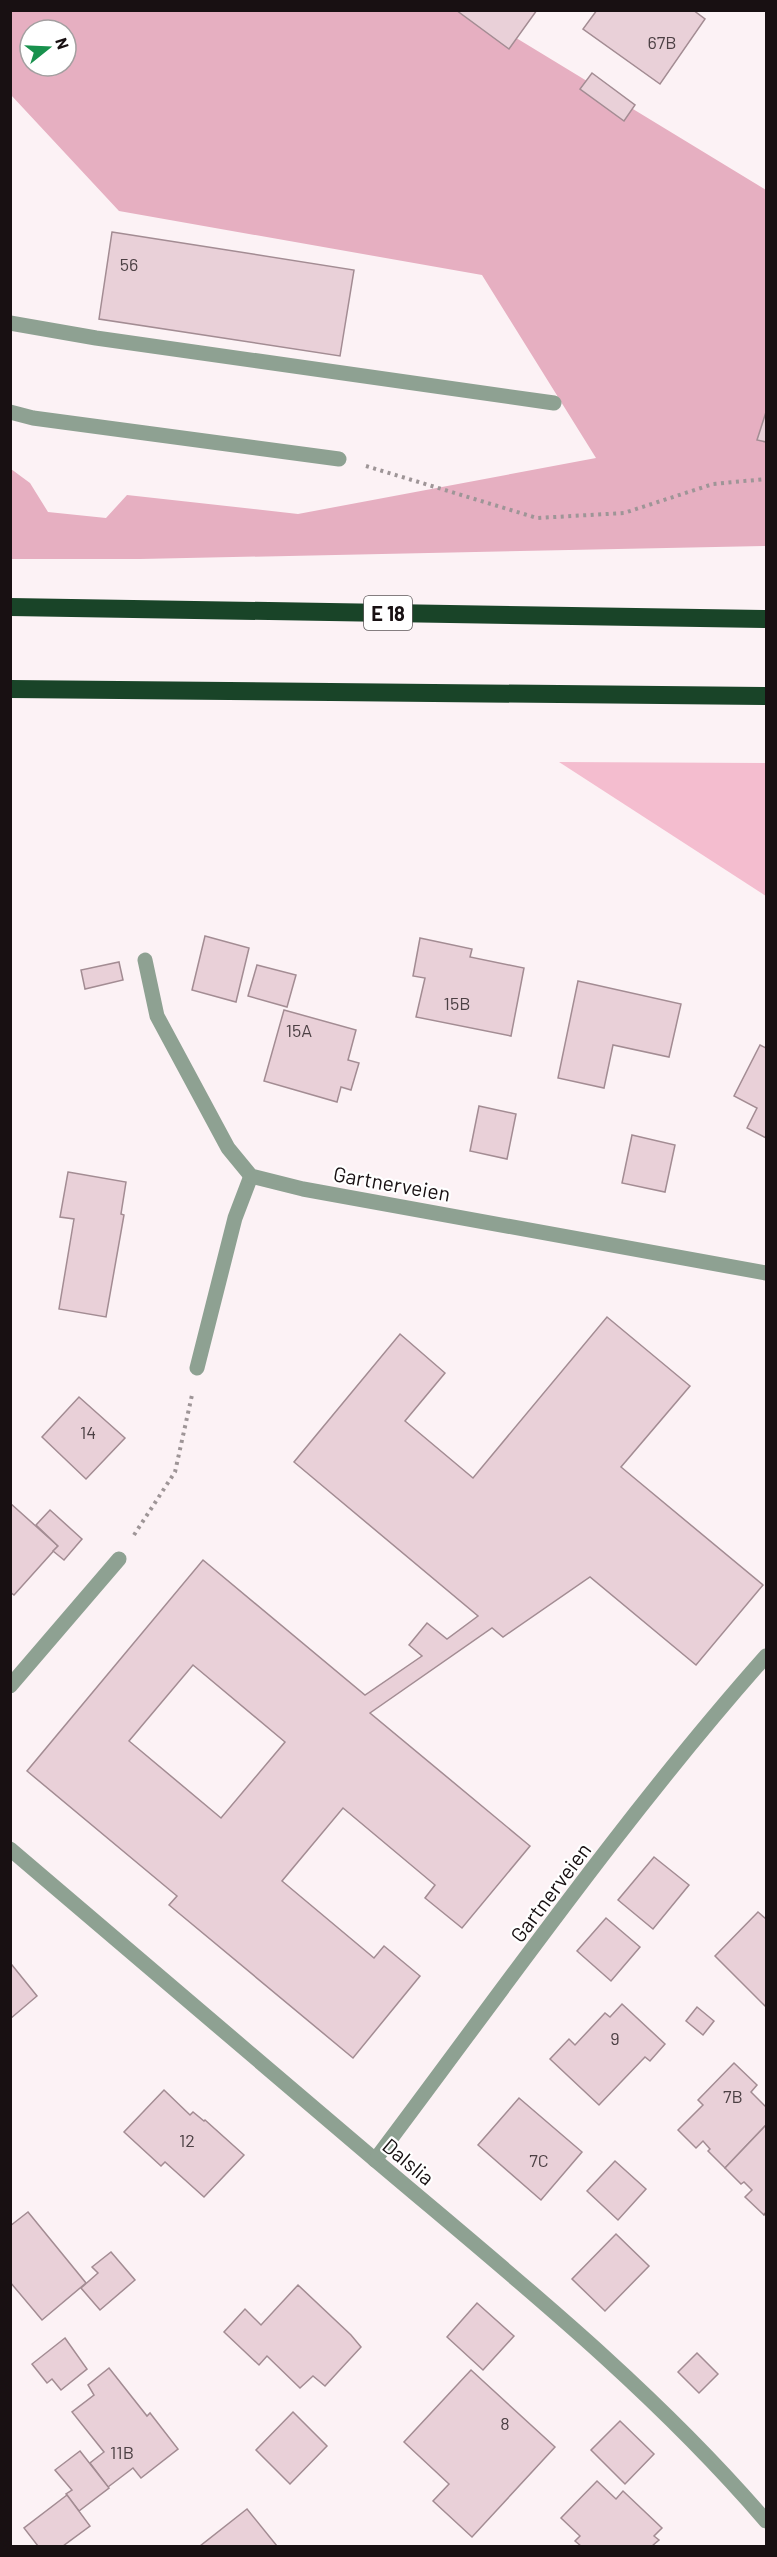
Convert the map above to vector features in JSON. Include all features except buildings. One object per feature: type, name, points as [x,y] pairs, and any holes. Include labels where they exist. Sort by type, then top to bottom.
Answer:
[{"type":"highway","name":"E 18","points":[[10,607],[766,619]]},
{"type":"highway","points":[[10,689],[766,696]]},
{"type":"street","points":[[10,323],[96,338],[554,403]]},
{"type":"street","points":[[10,412],[33,418],[339,459]]},
{"type":"street","points":[[145,960],[158,1016],[228,1148],[251,1176],[235,1218],[197,1368]]},
{"type":"street","name":"Gartnerveien","points":[[251,1176],[303,1190],[766,1272]]},
{"type":"street","points":[[10,1686],[118,1559]]},
{"type":"street","name":"Gartnerveien","points":[[375,2160],[708,1721],[766,1656]]},
{"type":"street","name":"Dalslia","points":[[10,1849],[522,2282],[642,2390],[737,2487],[766,2521]]},
{"type":"path","points":[[339,459],[537,518],[624,513],[713,484],[766,479]]},
{"type":"path","points":[[118,1559],[175,1472],[197,1368]]},
{"type":"shaded area","points":[[11,11],[472,11],[766,190],[766,546],[140,559],[11,559],[11,469],[30,483],[48,512],[106,518],[127,495],[298,514],[596,458],[482,275],[119,211],[11,95]]},
{"type":"shaded area","points":[[559,762],[766,763],[766,896]]}]
